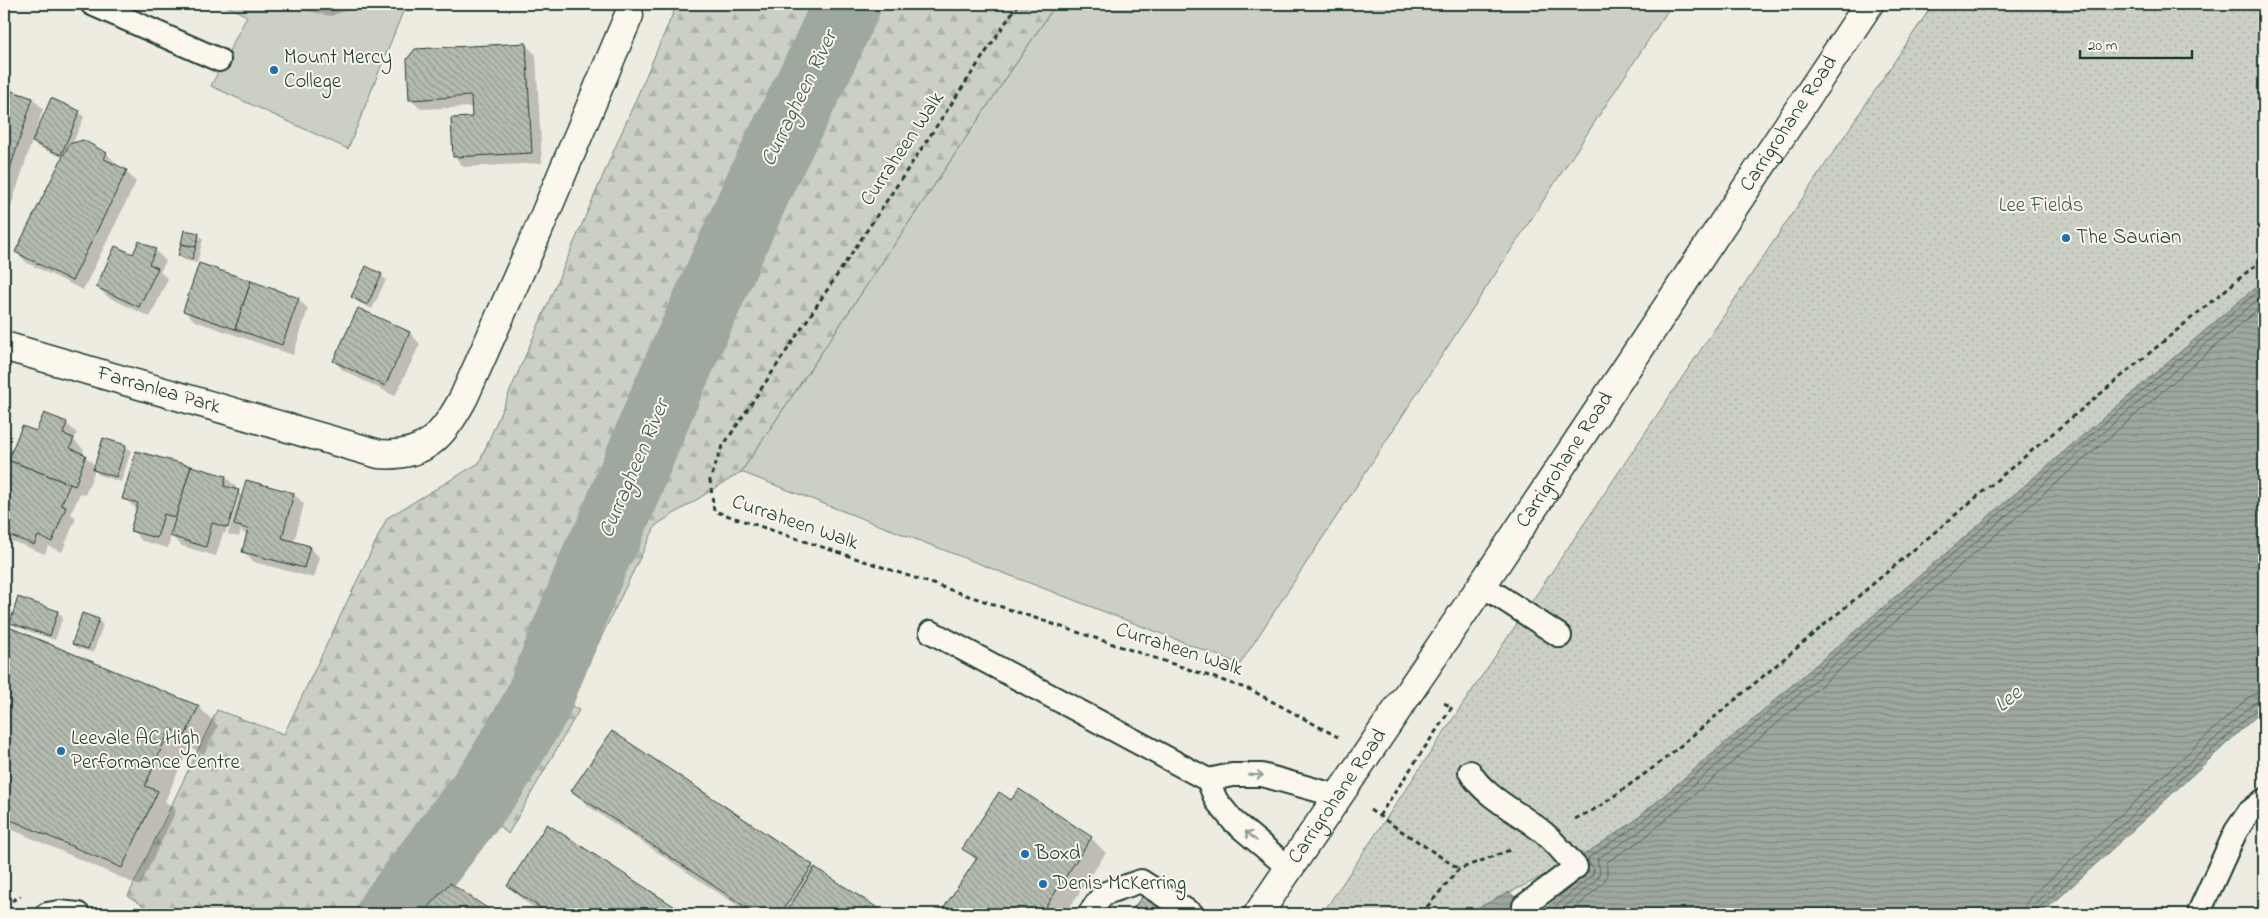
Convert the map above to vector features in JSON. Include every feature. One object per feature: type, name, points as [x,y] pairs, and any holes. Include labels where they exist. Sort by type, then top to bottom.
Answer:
[{"type":"main road","name":"Carrigrohane Road","points":[[1258,914],[1482,585],[1869,4]]},
{"type":"main road","name":"Farranlea Park","points":[[4,346],[379,454],[394,455],[406,453],[434,441],[450,423],[538,231],[629,15]]},
{"type":"lane","points":[[92,4],[219,60]]},
{"type":"lane","points":[[1482,585],[1560,636]]},
{"type":"lane","points":[[931,632],[1208,780],[1232,775],[1262,775],[1339,794]]},
{"type":"lane","points":[[1470,772],[1475,780],[1488,792],[1545,834],[1576,867],[1524,906]]},
{"type":"lane","points":[[1208,780],[1216,800],[1233,821],[1289,868]]},
{"type":"lane","points":[[2200,910],[2236,831],[2249,812],[2264,800]]},
{"type":"lane","points":[[1089,914],[1103,894],[1141,881],[1192,914]]},
{"type":"lane","points":[[47,914],[59,912],[78,914]]},
{"type":"path","name":"Curraheen Walk","points":[[1018,4],[722,449],[710,480],[714,511],[1251,690],[1344,740],[1360,763]]},
{"type":"path","points":[[1421,914],[1459,869],[1513,849],[1599,807],[1661,762],[2036,446],[2264,258]]},
{"type":"path","points":[[1379,816],[1452,707],[1444,703]]},
{"type":"path","points":[[1339,794],[1379,816],[1459,869]]},
{"type":"green space","points":[[222,4],[299,4],[312,6],[318,4],[406,4],[348,149],[211,86],[247,16]]},
{"type":"green space","points":[[677,4],[1056,4],[741,472],[656,525],[568,705],[579,710],[508,834],[499,826],[422,914],[157,914],[128,896],[217,710],[284,734],[387,518],[479,463]]},
{"type":"green space","points":[[1056,4],[1672,4],[1240,664],[741,472]]},
{"type":"green space","name":"Lee Fields","points":[[1933,4],[2264,4],[2264,280],[1632,823],[1579,858],[1467,914],[1322,914]]},
{"type":"water","name":"Lee","points":[[2264,280],[2264,709],[2058,899],[2040,914],[1539,914],[1589,871],[1579,858],[1632,823]]},
{"type":"water","points":[[1509,892],[1536,914],[1466,914]]},
{"type":"building","points":[[526,43],[532,153],[453,157],[451,118],[472,117],[471,96],[409,100],[407,59],[415,49]]},
{"type":"building","points":[[12,91],[33,98],[4,187],[4,117]]},
{"type":"building","points":[[51,98],[80,111],[61,155],[32,142]]},
{"type":"building","points":[[83,140],[107,153],[104,159],[127,170],[72,281],[15,252],[69,144]]},
{"type":"building","points":[[184,230],[199,233],[196,247],[181,244]]},
{"type":"building","points":[[139,241],[156,249],[149,264],[158,268],[139,307],[96,287],[115,246],[133,254]]},
{"type":"building","points":[[181,244],[196,247],[192,259],[178,256]]},
{"type":"building","points":[[199,263],[251,281],[235,329],[183,311]]},
{"type":"building","points":[[366,266],[382,274],[367,305],[351,297]]},
{"type":"building","points":[[251,281],[299,298],[282,345],[235,329]]},
{"type":"building","points":[[358,308],[410,332],[385,386],[333,361]]},
{"type":"building","points":[[44,413],[67,422],[63,434],[74,438],[70,448],[86,455],[75,486],[8,460],[22,426],[36,431]]},
{"type":"building","points":[[103,438],[126,445],[116,477],[93,470]]},
{"type":"building","points":[[136,451],[191,466],[176,518],[164,514],[157,538],[130,531],[138,503],[122,499]]},
{"type":"building","points":[[8,460],[70,484],[61,505],[66,507],[52,542],[38,536],[34,545],[4,533],[4,472]]},
{"type":"building","points":[[191,466],[226,476],[224,486],[239,490],[228,528],[212,523],[206,547],[170,536]]},
{"type":"building","points":[[246,480],[294,493],[282,538],[310,546],[304,568],[242,552],[248,529],[234,525]]},
{"type":"building","points":[[18,597],[58,611],[50,636],[10,623]]},
{"type":"building","points":[[82,613],[99,619],[88,649],[72,644]]},
{"type":"building","points":[[4,625],[199,706],[185,736],[170,729],[145,786],[158,791],[122,868],[4,817]]},
{"type":"building","points":[[612,731],[813,865],[780,914],[756,914],[571,791]]},
{"type":"building","name":"Boxd","points":[[1019,789],[1092,837],[1041,914],[932,914],[936,909],[941,912],[977,858],[962,849],[999,792],[1011,800]]},
{"type":"building","points":[[547,824],[686,914],[550,914],[507,886]]},
{"type":"building","points":[[815,867],[819,870],[887,914],[785,914]]},
{"type":"building","points":[[450,883],[496,914],[431,914],[425,910]]},
{"type":"building","points":[[1145,893],[1175,914],[1139,914],[1132,910]]},
{"type":"waterway","name":"Curragheen River","points":[[390,914],[494,777],[536,706],[597,554],[607,537],[663,400],[760,183],[820,63],[847,4]]},
{"type":"place","name":"Mount Mercy College","points":[[274,70]]},
{"type":"place","name":"The Saurian","points":[[2066,238]]},
{"type":"place","name":"Leevale AC High Performance Centre","points":[[61,751]]},
{"type":"place","name":"Boxd","points":[[1025,854]]},
{"type":"place","name":"Denis McKerring","points":[[1043,884]]}]
